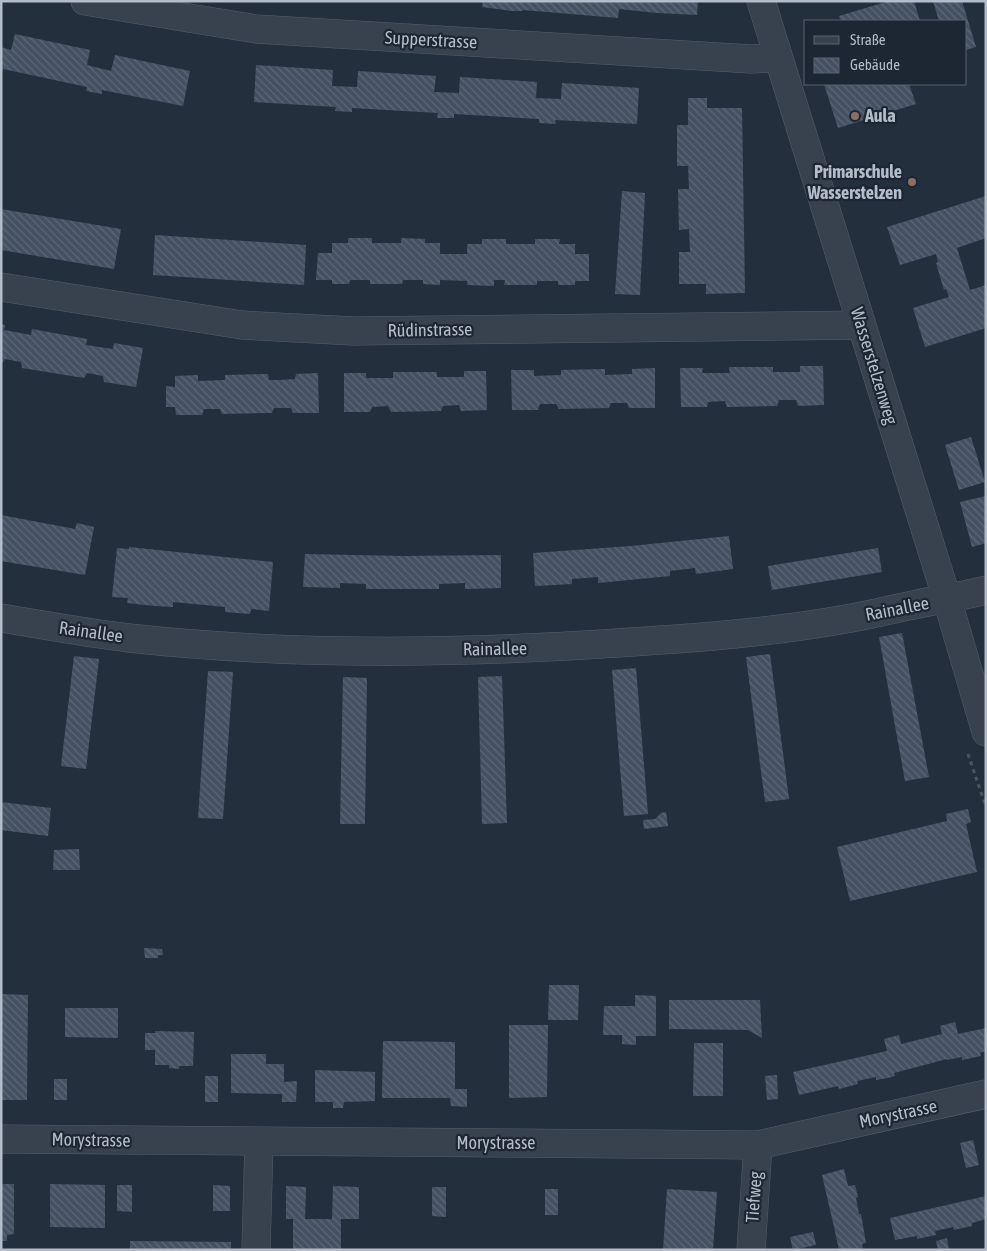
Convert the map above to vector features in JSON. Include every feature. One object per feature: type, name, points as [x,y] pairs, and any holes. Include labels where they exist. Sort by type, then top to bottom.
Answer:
[{"type":"street","name":"Supperstrasse","points":[[86,1],[256,29],[752,59],[778,58]]},
{"type":"street","name":"Wasserstelzenweg","points":[[761,1],[947,599],[986,732]]},
{"type":"street","name":"Rüdinstrasse","points":[[1,286],[242,325],[353,331],[861,325]]},
{"type":"street","name":"Rainallee","points":[[1,618],[129,638],[278,649],[397,651],[521,649],[676,640],[757,631],[839,620],[986,590]]},
{"type":"street","name":"Morystrasse","points":[[1,1139],[758,1145],[986,1094]]},
{"type":"street","points":[[256,1250],[258,1142]]},
{"type":"street","name":"Tiefweg","points":[[751,1250],[758,1145]]},
{"type":"building","points":[[483,1],[698,1],[697,15],[619,9],[618,18],[523,10],[511,11],[482,7]]},
{"type":"building","points":[[889,1],[914,1],[920,20],[841,20],[839,16]]},
{"type":"building","points":[[933,1],[962,1],[976,47],[967,50],[967,20],[939,20]]},
{"type":"building","points":[[15,34],[90,50],[87,65],[111,71],[115,55],[190,71],[183,106],[102,90],[102,94],[86,91],[87,87],[3,69],[1,73],[1,47],[11,50]]},
{"type":"building","points":[[256,65],[333,70],[332,86],[357,87],[358,71],[436,76],[434,92],[459,93],[460,77],[537,82],[536,98],[561,99],[562,83],[639,88],[637,124],[555,120],[556,124],[539,123],[539,119],[454,114],[454,118],[437,118],[438,113],[352,108],[352,112],[335,111],[336,107],[254,102]]},
{"type":"building","name":"Aula","points":[[824,85],[909,85],[916,104],[838,128]]},
{"type":"building","points":[[688,98],[707,98],[707,108],[742,108],[745,293],[706,294],[706,284],[679,284],[679,252],[690,252],[689,229],[679,230],[678,189],[689,189],[688,166],[677,166],[677,125],[688,125]]},
{"type":"building","points":[[622,191],[645,193],[640,295],[615,294]]},
{"type":"building","points":[[986,196],[986,238],[957,248],[970,290],[986,285],[986,328],[925,347],[913,308],[949,297],[946,289],[944,290],[936,263],[938,262],[936,254],[900,265],[887,227]]},
{"type":"building","points":[[1,209],[121,229],[114,269],[1,250]]},
{"type":"building","points":[[155,235],[306,245],[304,285],[153,275]]},
{"type":"building","points":[[348,238],[372,238],[372,243],[401,243],[401,238],[425,239],[425,243],[440,243],[440,254],[467,254],[467,244],[482,244],[482,239],[506,239],[506,244],[535,244],[535,239],[560,239],[559,244],[575,244],[575,254],[589,254],[589,281],[575,281],[575,285],[558,285],[558,281],[537,281],[537,285],[504,285],[505,280],[494,280],[494,286],[467,285],[467,281],[440,280],[440,285],[423,284],[423,280],[403,280],[402,284],[370,284],[370,280],[350,280],[349,284],[332,284],[332,280],[316,280],[318,253],[332,253],[332,243],[348,243]]},
{"type":"building","points":[[1,324],[5,325],[4,330],[31,335],[32,329],[87,339],[86,345],[113,349],[114,343],[143,348],[136,387],[104,382],[103,376],[87,373],[84,378],[22,368],[21,362],[5,359],[1,365]]},
{"type":"building","points":[[800,366],[823,366],[824,405],[798,406],[796,400],[779,400],[777,406],[727,407],[725,401],[708,402],[707,407],[681,407],[680,368],[703,368],[702,373],[730,373],[729,367],[773,367],[773,372],[800,372]]},
{"type":"building","points":[[655,368],[655,408],[629,408],[627,403],[611,403],[609,408],[559,409],[556,404],[540,404],[538,410],[512,410],[511,370],[534,370],[534,376],[561,375],[561,370],[605,369],[605,375],[632,374],[632,369]]},
{"type":"building","points":[[464,371],[486,371],[487,410],[461,411],[459,405],[443,406],[441,411],[391,412],[388,406],[372,407],[370,412],[344,412],[344,373],[366,373],[366,378],[393,378],[393,372],[437,372],[437,377],[464,377]]},
{"type":"building","points":[[318,373],[319,413],[293,413],[291,408],[274,408],[272,413],[222,414],[220,409],[204,409],[202,415],[176,415],[175,407],[166,407],[166,386],[175,387],[175,376],[198,375],[198,381],[225,380],[225,375],[268,374],[269,380],[280,380],[295,379],[296,374]]},
{"type":"building","points":[[971,437],[985,482],[959,490],[945,445]]},
{"type":"building","points":[[986,496],[986,543],[972,547],[960,502]]},
{"type":"building","points":[[1,515],[75,529],[77,523],[94,527],[85,575],[1,561]]},
{"type":"building","points":[[729,536],[733,569],[696,574],[695,568],[670,571],[670,576],[598,583],[598,577],[572,579],[572,584],[535,586],[533,553]]},
{"type":"building","points":[[129,547],[273,562],[269,611],[251,609],[250,614],[225,612],[225,607],[173,602],[173,607],[155,606],[127,603],[128,598],[112,597],[117,548],[129,549]]},
{"type":"building","points":[[878,548],[882,572],[772,590],[768,566]]},
{"type":"building","points":[[305,554],[501,555],[501,588],[465,589],[465,583],[439,584],[439,589],[366,589],[366,584],[340,583],[340,588],[303,587]]},
{"type":"building","points":[[902,633],[929,777],[905,781],[879,637]]},
{"type":"building","points":[[770,654],[789,799],[765,802],[746,657]]},
{"type":"building","points":[[74,656],[99,659],[86,769],[61,766]]},
{"type":"building","points":[[636,668],[648,814],[624,816],[612,670]]},
{"type":"building","points":[[208,671],[233,672],[223,819],[198,818]]},
{"type":"building","points":[[502,676],[507,823],[482,824],[478,677]]},
{"type":"building","points":[[343,677],[367,678],[365,824],[340,824]]},
{"type":"building","points":[[1,802],[51,808],[48,836],[1,830]]},
{"type":"building","points":[[968,809],[971,822],[966,824],[977,872],[850,901],[837,847],[947,821],[946,814]]},
{"type":"building","points":[[666,812],[668,826],[644,829],[643,820],[655,819],[661,813]]},
{"type":"building","points":[[79,849],[80,870],[53,870],[54,850]]},
{"type":"building","points":[[144,948],[162,949],[163,955],[158,955],[158,958],[145,958]]},
{"type":"building","points":[[549,985],[579,985],[578,1020],[548,1020]]},
{"type":"building","points":[[1,994],[28,995],[27,1100],[1,1100]]},
{"type":"building","points":[[635,995],[656,996],[656,1036],[636,1036],[636,1045],[622,1044],[622,1035],[603,1035],[604,1006],[635,1006]]},
{"type":"building","points":[[669,1000],[760,1000],[762,1038],[748,1030],[669,1029]]},
{"type":"building","points":[[65,1008],[118,1008],[118,1038],[65,1037]]},
{"type":"building","points":[[955,1022],[958,1034],[986,1028],[986,1051],[980,1053],[981,1056],[962,1060],[962,1057],[947,1059],[894,1073],[895,1076],[888,1078],[876,1080],[876,1077],[857,1081],[858,1084],[839,1089],[838,1086],[799,1095],[793,1072],[887,1051],[884,1039],[899,1035],[901,1044],[942,1034],[940,1026]]},
{"type":"building","points":[[509,1025],[548,1025],[547,1097],[509,1098]]},
{"type":"building","points":[[155,1031],[194,1032],[193,1066],[179,1066],[179,1069],[169,1068],[169,1065],[155,1065],[155,1050],[145,1050],[145,1033],[156,1033]]},
{"type":"building","points":[[383,1041],[455,1042],[455,1089],[467,1089],[467,1107],[451,1106],[450,1098],[382,1098]]},
{"type":"building","points":[[694,1043],[723,1043],[723,1096],[693,1096]]},
{"type":"building","points":[[231,1054],[266,1054],[266,1064],[284,1064],[284,1082],[297,1081],[296,1102],[282,1102],[282,1094],[231,1093]]},
{"type":"building","points":[[315,1070],[375,1072],[375,1101],[344,1102],[343,1108],[333,1108],[333,1102],[315,1102]]},
{"type":"building","points":[[777,1075],[778,1099],[767,1100],[765,1076]]},
{"type":"building","points":[[205,1076],[218,1076],[218,1102],[205,1102]]},
{"type":"building","points":[[54,1079],[67,1079],[67,1100],[54,1100]]},
{"type":"building","points":[[973,1140],[979,1165],[966,1168],[960,1143]]},
{"type":"building","points":[[844,1169],[848,1186],[855,1185],[858,1197],[856,1198],[866,1243],[862,1244],[863,1250],[839,1250],[822,1175]]},
{"type":"building","points":[[1,1184],[14,1184],[14,1234],[7,1235],[7,1241],[1,1241]]},
{"type":"building","points":[[50,1184],[105,1185],[105,1228],[50,1227]]},
{"type":"building","points":[[117,1185],[132,1185],[132,1212],[117,1211]]},
{"type":"building","points":[[213,1185],[230,1186],[230,1211],[213,1211]]},
{"type":"building","points":[[286,1186],[306,1187],[305,1219],[332,1219],[333,1186],[359,1187],[359,1219],[341,1219],[341,1250],[293,1250],[293,1219],[286,1219]]},
{"type":"building","points":[[432,1187],[446,1187],[446,1217],[432,1216]]},
{"type":"building","points":[[545,1189],[558,1189],[558,1215],[545,1215]]},
{"type":"building","points":[[667,1189],[717,1192],[713,1250],[663,1250]]},
{"type":"building","points":[[986,1196],[986,1219],[972,1223],[972,1226],[954,1230],[953,1227],[935,1231],[936,1235],[917,1239],[917,1236],[895,1240],[890,1218]]},
{"type":"building","points":[[813,1232],[816,1245],[793,1250],[790,1237]]},
{"type":"building","points":[[947,1238],[949,1250],[938,1250],[936,1241]]},
{"type":"building","points":[[130,1241],[231,1242],[231,1250],[130,1250]]},
{"type":"place","name":"Aula","points":[[855,116]]},
{"type":"place","name":"Primarschule Wasserstelzen","points":[[912,182]]}]
